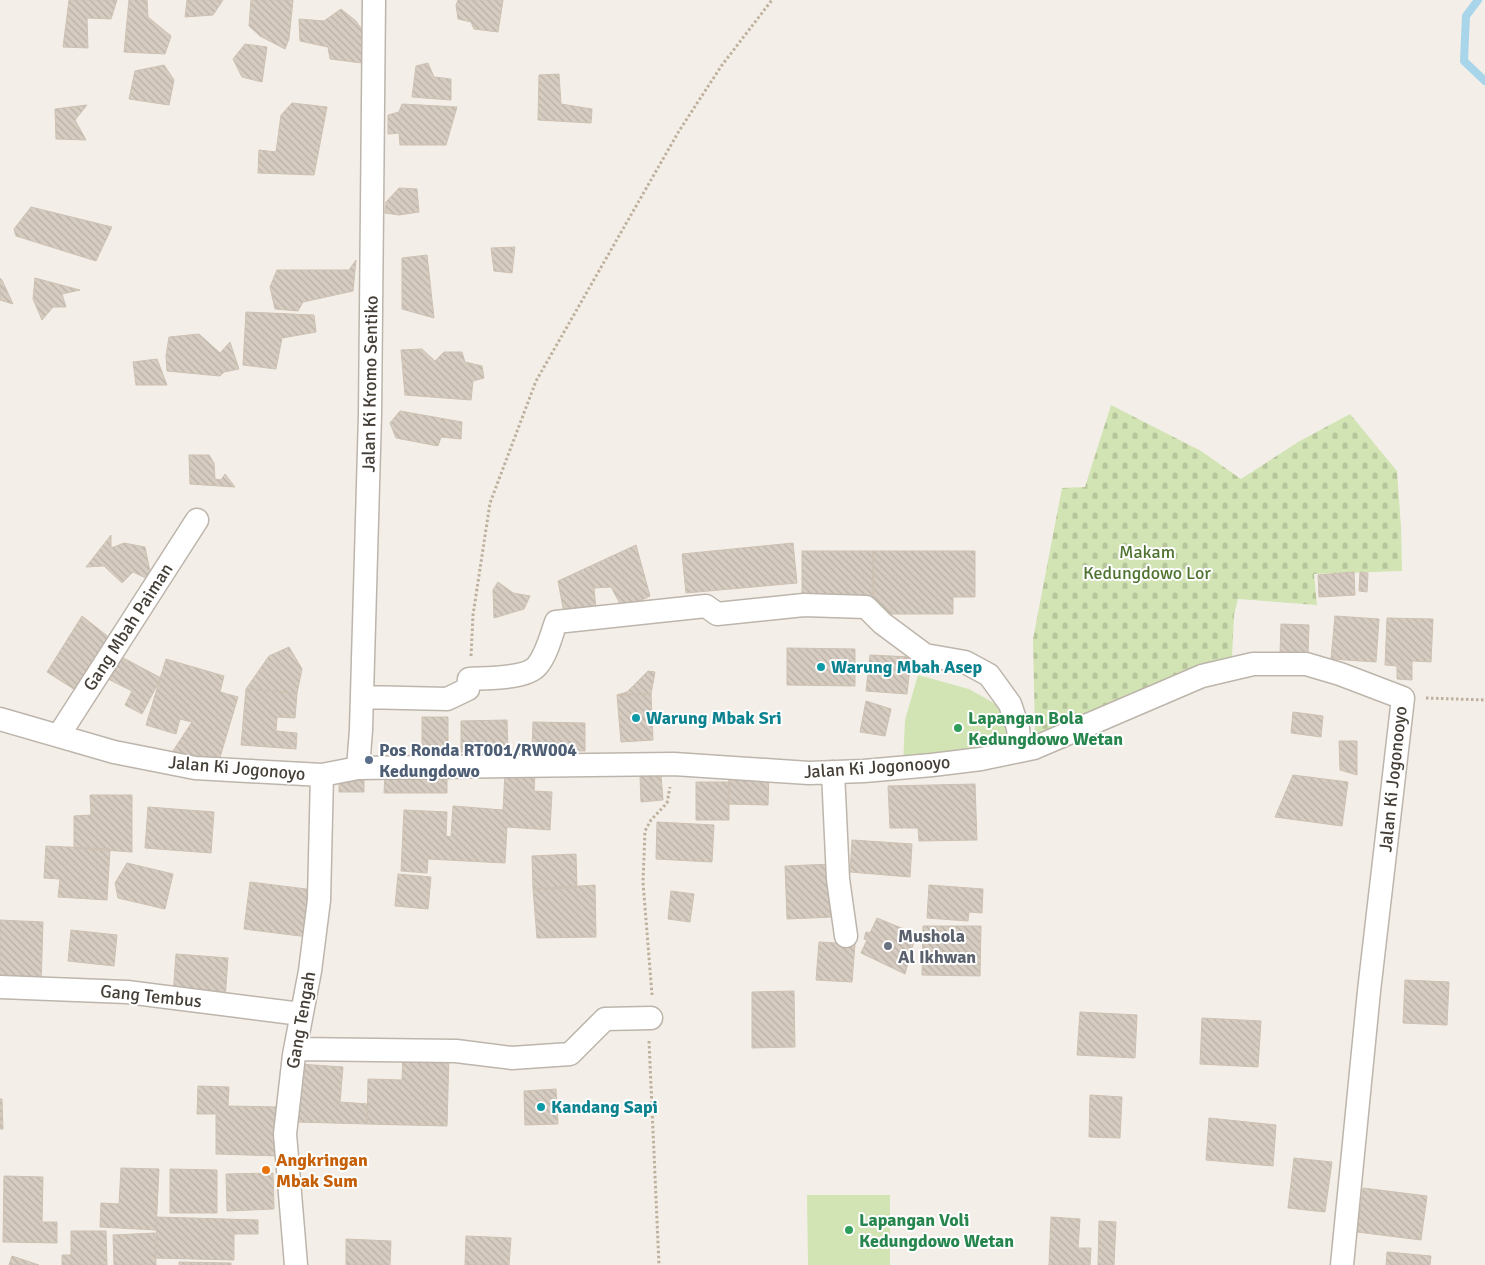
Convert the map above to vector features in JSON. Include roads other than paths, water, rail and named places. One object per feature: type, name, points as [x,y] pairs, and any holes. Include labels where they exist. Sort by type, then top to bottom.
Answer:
[{"type":"street","name":"Jalan Ki Kromo Sentiko","points":[[358,768],[362,697],[370,405],[374,0]]},
{"type":"street","name":"Gang Mbah Paiman","points":[[59,735],[197,520]]},
{"type":"street","points":[[362,697],[447,699],[468,689],[469,679],[518,675],[537,667],[556,622],[706,606],[717,614],[804,605],[866,607],[882,623],[925,655],[965,662],[989,676],[1010,704],[1018,728],[1020,751]]},
{"type":"street","name":"Jalan Ki Jogonooyo","points":[[358,768],[674,764],[833,772],[932,765],[981,759],[1034,748],[1202,676],[1253,664],[1306,664],[1340,674],[1403,698],[1369,991],[1342,1265]]},
{"type":"street","name":"Jalan Ki Jogonoyo","points":[[0,719],[114,752],[195,768],[322,775],[358,768]]},
{"type":"street","points":[[833,772],[838,879],[846,936]]},
{"type":"street","name":"Gang Tengah","points":[[296,1265],[285,1134],[295,1049],[310,971],[319,900],[322,775]]},
{"type":"street","name":"Gang Tembus","points":[[0,988],[127,992],[301,1014]]},
{"type":"street","points":[[295,1049],[456,1051],[512,1058],[570,1054],[605,1019],[651,1018]]},
{"type":"waterway","points":[[1478,0],[1466,16],[1464,61],[1485,81]]},
{"type":"place","name":"Warung Mbah Asep","points":[[821,667]]},
{"type":"place","name":"Warung Mbak Sri","points":[[636,718]]},
{"type":"place","name":"Lapangan Bola Kedungdowo Wetan","points":[[958,728]]},
{"type":"place","name":"Pos Ronda RT001/RW004 Kedungdowo","points":[[369,760]]},
{"type":"place","name":"Mushola Al Ikhwan","points":[[888,946]]},
{"type":"place","name":"Kandang Sapi","points":[[541,1107]]},
{"type":"place","name":"Angkringan Mbak Sum","points":[[266,1170]]},
{"type":"place","name":"Lapangan Voli Kedungdowo Wetan","points":[[849,1230]]},
{"type":"park label","name":"Makam Kedungdowo Lor","points":[[1147,562]]}]
